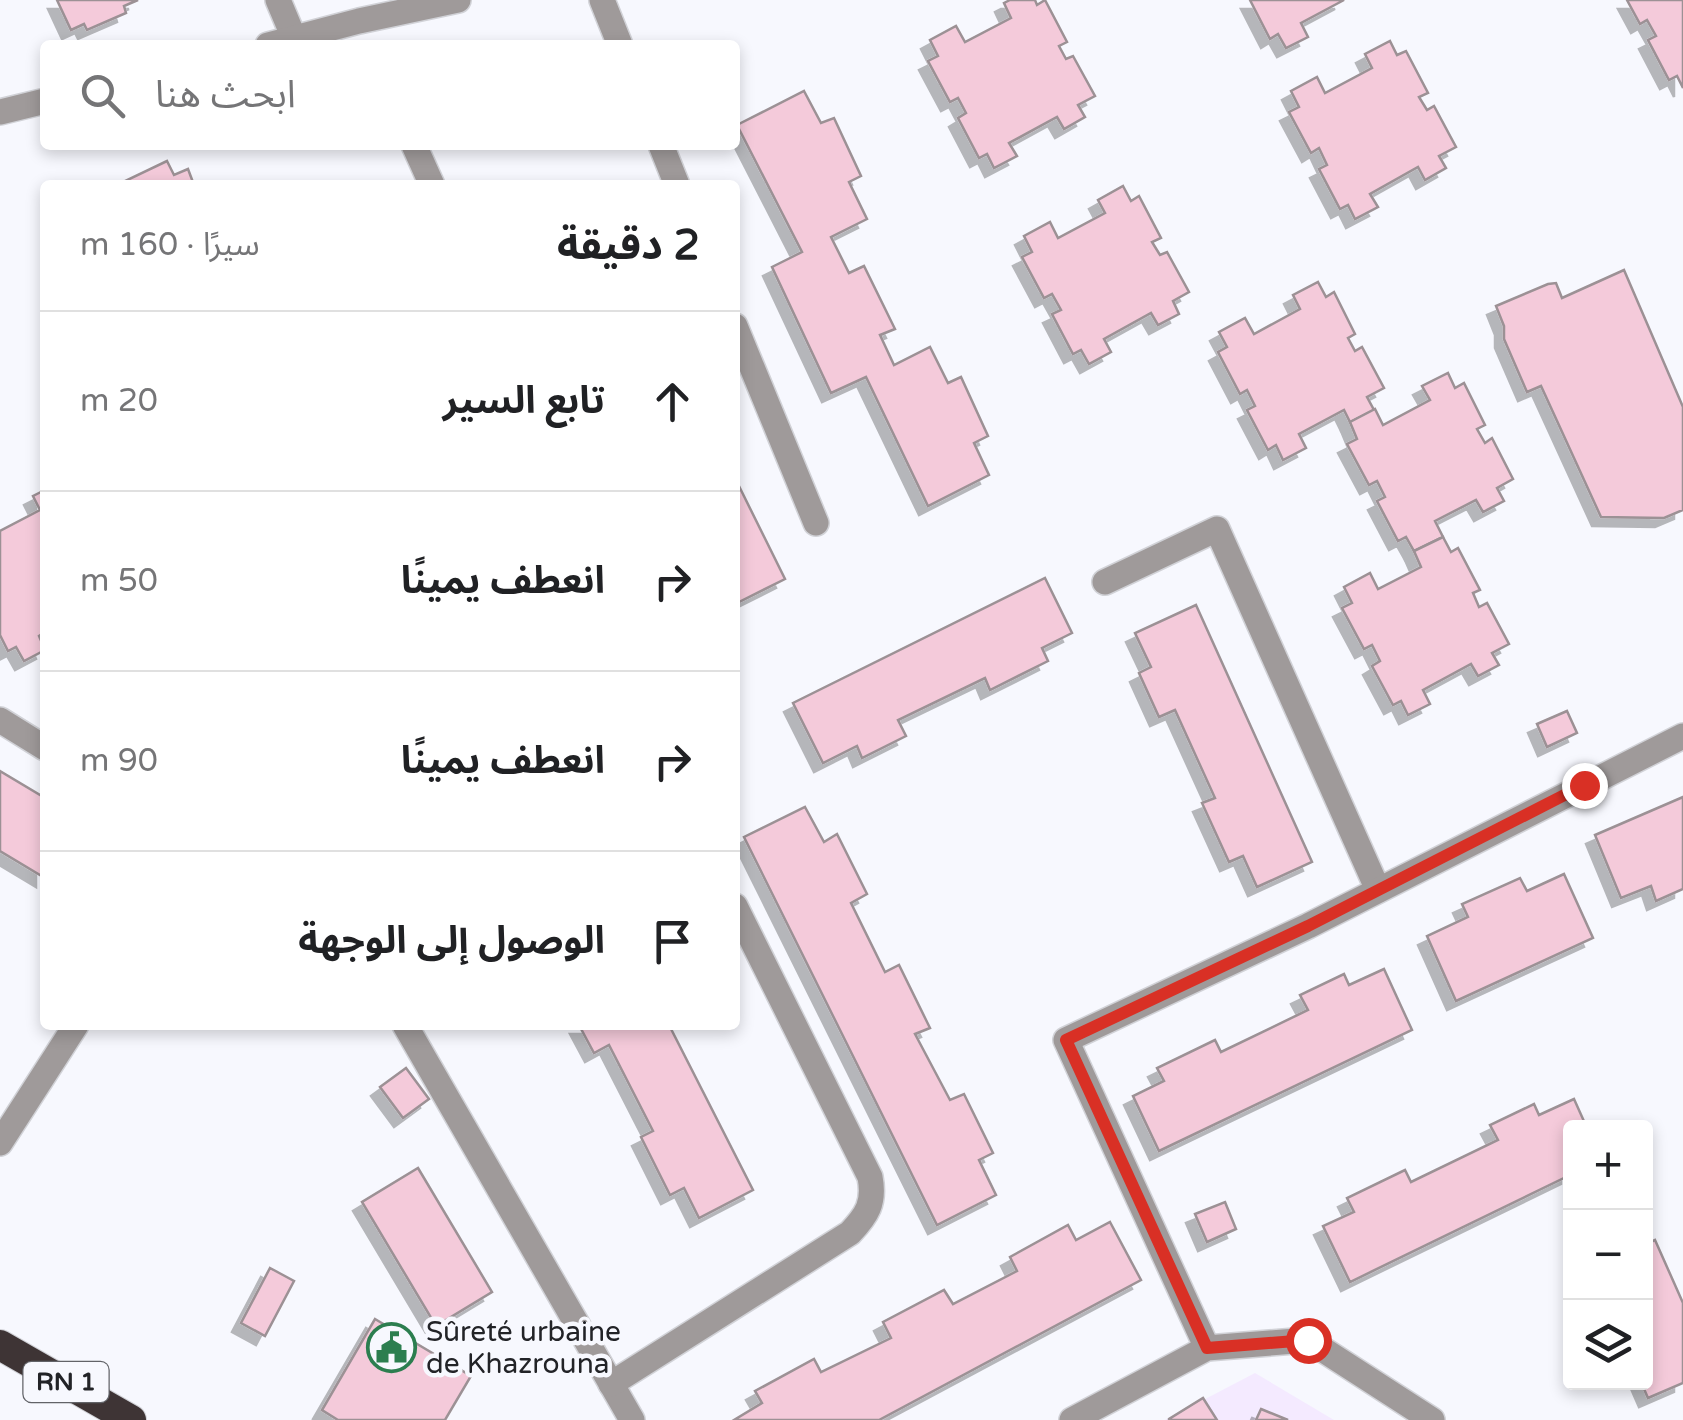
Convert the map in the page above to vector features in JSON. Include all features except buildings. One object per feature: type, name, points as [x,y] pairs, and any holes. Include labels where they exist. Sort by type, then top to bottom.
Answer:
[{"type":"highway","name":"RN 1","points":[[0,1345],[131,1420]]},
{"type":"street","points":[[278,0],[294,38]]},
{"type":"street","points":[[287,40],[458,0]]},
{"type":"street","points":[[602,0],[618,40]]},
{"type":"street","points":[[359,21],[368,40]]},
{"type":"street","points":[[0,112],[40,102]]},
{"type":"street","points":[[416,150],[430,180]]},
{"type":"street","points":[[663,150],[675,180]]},
{"type":"street","points":[[740,338],[816,523]]},
{"type":"street","points":[[1105,582],[1218,529],[1378,890]]},
{"type":"street","points":[[0,720],[40,745]]},
{"type":"street","points":[[1207,1348],[1066,1040],[1378,890],[1683,736]]},
{"type":"street","points":[[611,1384],[850,1233],[868,1214],[873,1194],[870,1177],[740,916]]},
{"type":"street","points":[[0,1144],[73,1030]]},
{"type":"street","points":[[408,1030],[632,1420]]},
{"type":"street","points":[[1072,1420],[1207,1348],[1308,1340],[1432,1420]]},
{"type":"shaded area","points":[[1255,1373],[1334,1420],[1165,1420]]},
{"type":"place","name":"Sûreté urbaine de Khazrouna","points":[[391,1348]]},
{"type":"route","points":[[1308,1340],[1207,1348],[1113,1150],[1066,1040],[1308,926],[1584,785]]}]
